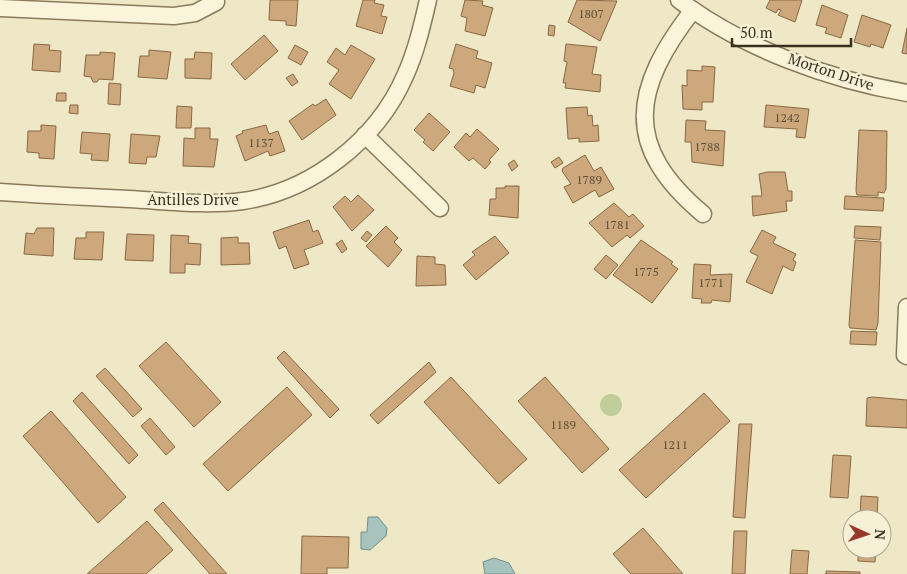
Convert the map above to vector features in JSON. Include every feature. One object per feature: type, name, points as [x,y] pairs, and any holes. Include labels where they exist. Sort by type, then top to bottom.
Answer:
[{"type":"street","name":"Antilles Drive","points":[[0,192],[197,203],[244,201],[268,196],[310,178],[342,156],[365,135],[386,109],[406,76],[428,0]]},
{"type":"street","name":"Morton Drive","points":[[679,0],[693,10],[797,64],[860,84],[907,93]]},
{"type":"street","points":[[0,8],[174,16],[195,13],[216,2]]},
{"type":"street","points":[[693,10],[668,44],[650,82],[646,102],[645,124],[649,144],[657,163],[679,194],[703,214]]},
{"type":"street","points":[[365,135],[440,208]]},
{"type":"street","points":[[906,355],[907,307]]},
{"type":"green space","points":[[607,394],[615,394],[622,401],[622,409],[615,416],[607,416],[600,409],[600,401]]},
{"type":"water","points":[[368,517],[378,517],[387,528],[386,536],[370,550],[361,549],[361,532],[367,532]]},
{"type":"water","points":[[494,558],[509,563],[515,574],[485,574],[483,562]]},
{"type":"building","points":[[270,0],[298,0],[296,26],[286,25],[286,21],[269,20]]},
{"type":"building","points":[[363,0],[375,0],[374,3],[384,5],[381,16],[387,17],[382,34],[356,26]]},
{"type":"building","points":[[465,0],[483,1],[482,5],[493,8],[485,36],[465,31],[467,18],[461,16]]},
{"type":"building","points":[[577,0],[617,1],[600,41],[568,22]]},
{"type":"building","points":[[770,0],[802,0],[795,22],[778,15],[781,10],[778,9],[776,13],[766,8]]},
{"type":"building","points":[[822,5],[848,15],[841,38],[825,33],[827,28],[816,25]]},
{"type":"building","points":[[862,15],[891,25],[883,48],[871,44],[870,47],[854,42]]},
{"type":"building","points":[[549,25],[555,26],[554,36],[548,35]]},
{"type":"building","points":[[907,28],[907,54],[902,53]]},
{"type":"building","points":[[264,35],[278,51],[245,80],[231,64]]},
{"type":"building","points":[[34,44],[50,45],[49,50],[61,51],[60,72],[32,70]]},
{"type":"building","points":[[456,44],[478,51],[476,58],[492,63],[485,88],[476,85],[474,93],[450,86],[454,73],[453,69],[449,68]]},
{"type":"building","points":[[566,44],[597,47],[592,74],[601,75],[600,92],[565,88],[566,83],[563,83],[567,62],[564,61]]},
{"type":"building","points":[[295,45],[308,52],[301,65],[288,58]]},
{"type":"building","points":[[351,45],[375,59],[351,99],[329,84],[339,70],[327,62],[336,48],[345,55]]},
{"type":"building","points":[[149,50],[171,52],[167,79],[138,77],[140,56],[149,56]]},
{"type":"building","points":[[100,52],[115,53],[113,80],[99,79],[97,82],[93,82],[91,77],[84,76],[86,55],[100,55]]},
{"type":"building","points":[[195,52],[212,53],[211,79],[185,78],[185,59],[194,59]]},
{"type":"building","points":[[702,66],[715,67],[713,102],[702,102],[702,110],[683,109],[682,85],[687,86],[687,70],[702,71]]},
{"type":"building","points":[[293,74],[298,82],[292,86],[286,78]]},
{"type":"building","points":[[109,83],[121,84],[120,105],[108,104]]},
{"type":"building","points":[[57,93],[66,93],[66,101],[56,101]]},
{"type":"building","points":[[326,99],[336,115],[302,140],[289,121],[313,104],[315,106]]},
{"type":"building","points":[[70,105],[78,105],[78,114],[69,113]]},
{"type":"building","points":[[766,105],[809,109],[805,138],[796,137],[797,129],[764,127]]},
{"type":"building","points":[[177,106],[192,107],[191,128],[176,128]]},
{"type":"building","points":[[587,107],[588,116],[592,115],[593,126],[598,125],[599,141],[579,142],[579,138],[568,139],[566,108]]},
{"type":"building","points":[[429,113],[450,132],[433,151],[414,130]]},
{"type":"building","points":[[686,120],[706,121],[705,130],[725,131],[723,166],[692,162],[691,142],[685,142]]},
{"type":"building","points":[[41,125],[56,126],[54,159],[39,158],[39,153],[27,152],[28,131],[41,131]]},
{"type":"building","points":[[266,125],[269,134],[278,131],[285,151],[270,156],[268,151],[245,161],[236,136],[243,133],[242,131]]},
{"type":"building","points":[[195,128],[210,128],[210,139],[218,139],[214,167],[183,166],[184,138],[195,139]]},
{"type":"building","points":[[477,129],[499,149],[489,160],[491,162],[485,169],[473,158],[469,161],[454,147],[466,133],[470,137]]},
{"type":"building","points":[[859,130],[887,131],[886,189],[884,193],[878,192],[878,196],[857,195]]},
{"type":"building","points":[[82,132],[110,134],[108,161],[91,160],[92,154],[80,153]]},
{"type":"building","points":[[131,134],[160,136],[156,157],[147,157],[146,164],[129,163]]},
{"type":"building","points":[[585,155],[594,171],[601,167],[614,189],[599,197],[595,190],[573,203],[564,187],[571,184],[562,171],[563,168]]},
{"type":"building","points":[[559,157],[563,163],[555,168],[551,162]]},
{"type":"building","points":[[514,160],[518,166],[512,171],[508,164]]},
{"type":"building","points":[[785,172],[788,191],[792,191],[792,201],[786,201],[787,211],[753,216],[752,196],[762,196],[759,174]]},
{"type":"building","points":[[505,186],[519,186],[518,218],[489,215],[490,199],[496,199],[496,188],[505,188]]},
{"type":"building","points":[[358,195],[374,210],[352,231],[333,207],[345,196],[351,202]]},
{"type":"building","points":[[845,196],[884,198],[883,211],[844,209]]},
{"type":"building","points":[[614,203],[629,217],[633,214],[644,226],[630,238],[627,235],[612,247],[589,223]]},
{"type":"building","points":[[309,220],[313,232],[318,230],[323,243],[304,250],[309,264],[294,269],[286,246],[279,249],[273,232]]},
{"type":"building","points":[[386,226],[398,238],[394,242],[402,250],[388,267],[366,246]]},
{"type":"building","points":[[855,226],[881,227],[880,240],[854,238]]},
{"type":"building","points":[[37,228],[54,228],[53,256],[24,254],[26,233],[34,234]]},
{"type":"building","points":[[762,230],[776,237],[773,243],[796,254],[793,260],[796,262],[793,271],[783,266],[772,294],[746,282],[758,256],[750,252]]},
{"type":"building","points":[[367,231],[372,235],[366,242],[361,238]]},
{"type":"building","points":[[86,232],[104,232],[102,260],[74,259],[76,238],[86,238]]},
{"type":"building","points":[[127,234],[154,235],[153,261],[125,260]]},
{"type":"building","points":[[171,235],[189,236],[188,243],[201,244],[200,265],[185,264],[185,273],[170,273]]},
{"type":"building","points":[[495,236],[509,253],[476,280],[463,265],[475,255],[472,252]]},
{"type":"building","points":[[238,237],[238,243],[249,243],[250,264],[221,265],[221,238]]},
{"type":"building","points":[[342,240],[347,249],[342,253],[336,244]]},
{"type":"building","points":[[641,240],[673,262],[671,264],[678,269],[652,303],[613,275]]},
{"type":"building","points":[[855,240],[881,242],[878,323],[876,330],[850,328],[849,325]]},
{"type":"building","points":[[606,255],[618,265],[606,279],[594,269]]},
{"type":"building","points":[[417,256],[435,257],[435,264],[445,265],[446,285],[416,286]]},
{"type":"building","points":[[694,264],[711,265],[710,275],[732,274],[730,302],[712,300],[711,303],[701,303],[702,299],[692,298]]},
{"type":"building","points":[[851,331],[877,332],[876,345],[850,344]]},
{"type":"building","points":[[166,342],[221,402],[194,427],[139,366]]},
{"type":"building","points":[[284,351],[339,409],[330,418],[277,358]]},
{"type":"building","points":[[429,362],[436,372],[378,424],[370,415]]},
{"type":"building","points":[[105,368],[142,409],[133,417],[96,376]]},
{"type":"building","points":[[451,377],[527,459],[499,484],[424,402]]},
{"type":"building","points":[[545,377],[609,449],[582,473],[518,401]]},
{"type":"building","points":[[287,387],[312,415],[228,491],[203,464]]},
{"type":"building","points":[[82,392],[138,455],[129,464],[73,401]]},
{"type":"building","points":[[704,393],[730,421],[646,498],[619,470]]},
{"type":"building","points":[[867,398],[907,400],[907,428],[866,426]]},
{"type":"building","points":[[51,411],[126,497],[98,523],[23,436]]},
{"type":"building","points":[[150,418],[175,447],[166,455],[141,426]]},
{"type":"building","points":[[739,424],[752,424],[745,518],[733,517]]},
{"type":"building","points":[[833,455],[851,456],[848,498],[830,497]]},
{"type":"building","points":[[861,496],[878,497],[877,509],[860,509]]},
{"type":"building","points":[[163,502],[227,574],[210,574],[154,510]]},
{"type":"building","points":[[147,521],[173,550],[146,574],[87,574]]},
{"type":"building","points":[[643,528],[683,574],[631,574],[613,554]]},
{"type":"building","points":[[734,531],[747,531],[745,574],[732,574]]},
{"type":"building","points":[[302,536],[349,537],[348,568],[327,568],[327,574],[301,574]]},
{"type":"building","points":[[792,550],[809,551],[807,574],[790,574]]},
{"type":"building","points":[[858,559],[875,559],[875,562],[858,561]]},
{"type":"building","points":[[826,571],[860,572],[860,574],[826,574]]}]
